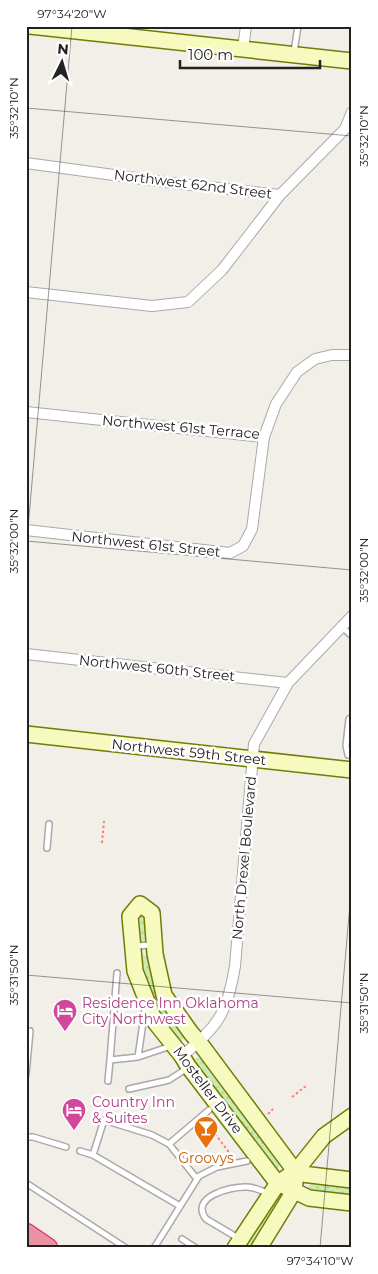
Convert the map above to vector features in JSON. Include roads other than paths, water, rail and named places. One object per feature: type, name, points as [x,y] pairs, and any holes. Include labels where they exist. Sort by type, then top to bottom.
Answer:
[{"type":"highway","points":[[26,1234],[48,1248]]},
{"type":"street","points":[[30,26],[352,61]]},
{"type":"street","points":[[243,49],[246,26]]},
{"type":"street","name":"Northwest 62nd Street","points":[[26,163],[280,195],[348,130],[352,112]]},
{"type":"street","points":[[26,292],[152,306],[188,302],[222,270],[280,195]]},
{"type":"street","name":"Northwest 61st Terrace","points":[[26,412],[264,437],[276,404],[297,372],[315,359],[332,355],[352,355]]},
{"type":"street","name":"Northwest 61st Street","points":[[26,530],[230,553],[243,546],[252,529],[264,437]]},
{"type":"street","name":"North Drexel Boulevard","points":[[182,1056],[199,1042],[219,1020],[230,995],[235,966],[254,744],[288,683],[352,616]]},
{"type":"street","name":"Northwest 60th Street","points":[[26,654],[288,683]]},
{"type":"street","name":"Northwest 59th Street","points":[[26,734],[348,770]]},
{"type":"street","name":"Mosteller Drive","points":[[274,1189],[182,1056],[156,1022],[135,971],[130,916],[140,904],[152,913],[154,945],[164,995],[191,1033],[299,1172]]},
{"type":"street","points":[[259,1248],[294,1191],[299,1172],[324,1136],[352,1116]]},
{"type":"street","points":[[237,1244],[274,1189],[299,1172],[352,1180]]},
{"type":"street","points":[[274,1189],[294,1191],[309,1198],[352,1203]]},
{"type":"lane","points":[[294,55],[298,26]]},
{"type":"lane","points":[[342,627],[352,636]]},
{"type":"lane","points":[[348,770],[346,758],[350,754],[346,746],[349,718],[352,717]]},
{"type":"lane","points":[[47,848],[49,824]]},
{"type":"lane","points":[[133,946],[154,945]]},
{"type":"lane","points":[[108,1081],[117,973]]},
{"type":"lane","points":[[138,1057],[146,1000],[164,995]]},
{"type":"lane","points":[[26,1074],[30,1031]]},
{"type":"lane","points":[[110,1060],[182,1056],[169,1080],[129,1089]]},
{"type":"lane","points":[[169,1144],[208,1110]]},
{"type":"lane","points":[[93,1155],[104,1120],[160,1138],[169,1144],[197,1179]]},
{"type":"lane","points":[[26,1137],[34,1137],[66,1147]]},
{"type":"lane","points":[[80,1151],[93,1155],[180,1206]]},
{"type":"lane","points":[[154,1248],[197,1179],[208,1170],[247,1161]]},
{"type":"lane","points":[[26,1183],[126,1248]]},
{"type":"lane","points":[[237,1244],[203,1215],[202,1210],[206,1201],[213,1194],[246,1187],[274,1189]]},
{"type":"lane","points":[[182,1239],[196,1248]]},
{"type":"place","name":"Residence Inn Oklahoma City Northwest","points":[[65,1032]]},
{"type":"place","name":"Country Inn & Suites","points":[[74,1131]]},
{"type":"place","name":"Groovys","points":[[206,1149]]}]
